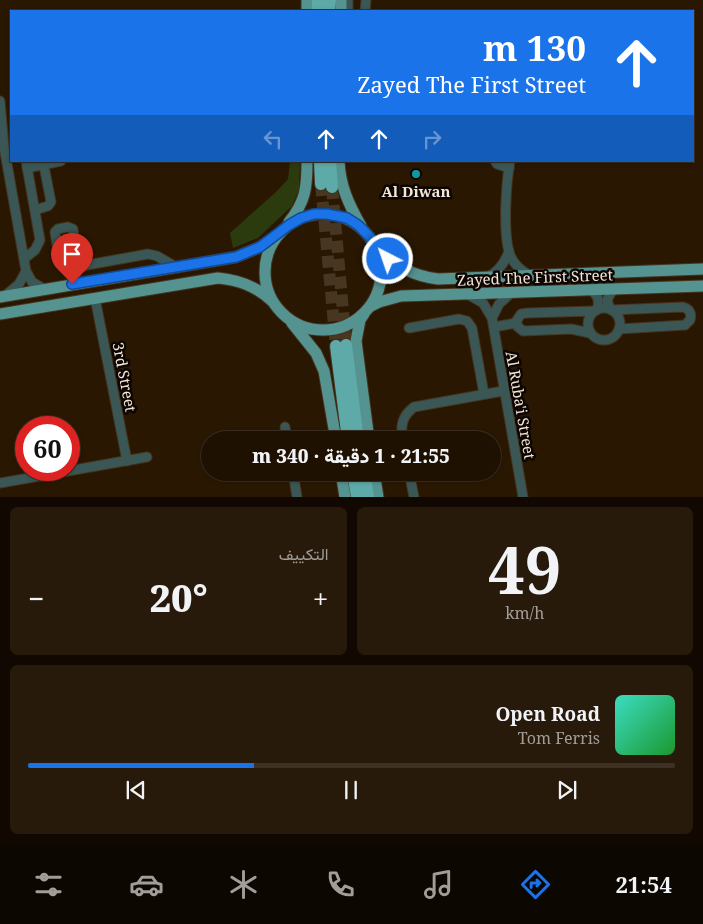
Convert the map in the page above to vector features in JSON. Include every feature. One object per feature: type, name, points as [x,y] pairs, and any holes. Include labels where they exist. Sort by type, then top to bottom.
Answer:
[{"type":"highway","points":[[320,162],[326,186],[330,162]]},
{"type":"highway","points":[[347,431],[341,346],[356,431]]},
{"type":"highway","points":[[354,481],[357,496]]},
{"type":"highway","points":[[366,481],[368,496]]},
{"type":"main road","points":[[275,304],[268,291],[265,268],[271,246],[298,210],[304,197],[307,184],[307,162]]},
{"type":"main road","points":[[339,162],[339,172],[350,208],[373,241],[381,268],[381,280],[378,291],[368,310],[360,320],[356,341],[368,431]]},
{"type":"main road","points":[[0,297],[236,257],[260,247],[295,221],[307,216],[327,214],[347,218],[364,230]]},
{"type":"main road","name":"Zayed The First Street","points":[[377,250],[399,267],[424,277],[453,279],[703,269]]},
{"type":"main road","points":[[0,314],[218,278],[244,283],[255,288],[275,304],[316,353],[326,378],[335,431]]},
{"type":"main road","name":"Zayed The First Street","points":[[368,310],[379,302],[401,296],[703,286]]},
{"type":"main road","points":[[290,320],[310,329],[333,330],[348,325],[368,310]]},
{"type":"main road","points":[[343,481],[346,496]]},
{"type":"main road","points":[[376,481],[378,496]]},
{"type":"street","points":[[0,101],[7,123],[7,146],[26,271],[32,282],[44,289]]},
{"type":"street","points":[[487,277],[499,269],[508,251],[506,208],[509,164],[497,164],[496,162]]},
{"type":"street","points":[[24,259],[35,250],[40,240],[26,165],[43,163],[51,202],[48,206],[35,210]]},
{"type":"street","points":[[72,246],[82,267]]},
{"type":"street","points":[[508,251],[516,265],[529,275]]},
{"type":"street","points":[[72,284],[82,267],[148,254],[157,256],[176,267]]},
{"type":"street","points":[[0,297],[14,290],[20,284],[26,271]]},
{"type":"street","points":[[610,310],[607,300],[612,291],[617,289]]},
{"type":"street","points":[[590,333],[588,321],[596,310],[598,301],[591,290]]},
{"type":"street","points":[[493,322],[499,304],[511,293]]},
{"type":"street","points":[[468,294],[483,304],[493,322]]},
{"type":"street","name":"3rd Street","points":[[95,298],[127,461]]},
{"type":"street","points":[[610,310],[683,307],[691,314],[690,320],[685,325],[619,329]]},
{"type":"street","points":[[603,308],[610,310],[616,314],[619,320],[619,329],[614,336],[607,340],[597,339],[590,333],[571,329],[526,331],[518,328],[516,323],[518,317],[524,313],[596,310],[603,308]]},
{"type":"street","points":[[409,328],[459,319],[468,321],[472,328],[484,394]]},
{"type":"street","points":[[493,322],[516,323]]},
{"type":"street","name":"Al Ruba'i Street","points":[[493,322],[522,496]]},
{"type":"street","points":[[402,431],[403,419],[407,412],[414,407],[503,391]]},
{"type":"street","points":[[285,427],[286,431]]},
{"type":"street","points":[[0,483],[147,457]]},
{"type":"street","points":[[294,481],[297,496]]},
{"type":"street","points":[[411,481],[414,496]]},
{"type":"green space","points":[[290,162],[300,162],[299,190],[292,206],[258,238],[233,248],[230,233],[288,179]]},
{"type":"tunnel","points":[[321,184],[336,346]]},
{"type":"tunnel","points":[[332,187],[346,345]]},
{"type":"place","name":"Al Diwan","points":[[416,174]]},
{"type":"route","points":[[72,284],[236,257],[260,247],[295,221],[314,214],[334,214],[353,221],[367,233],[377,250],[388,259]]}]
